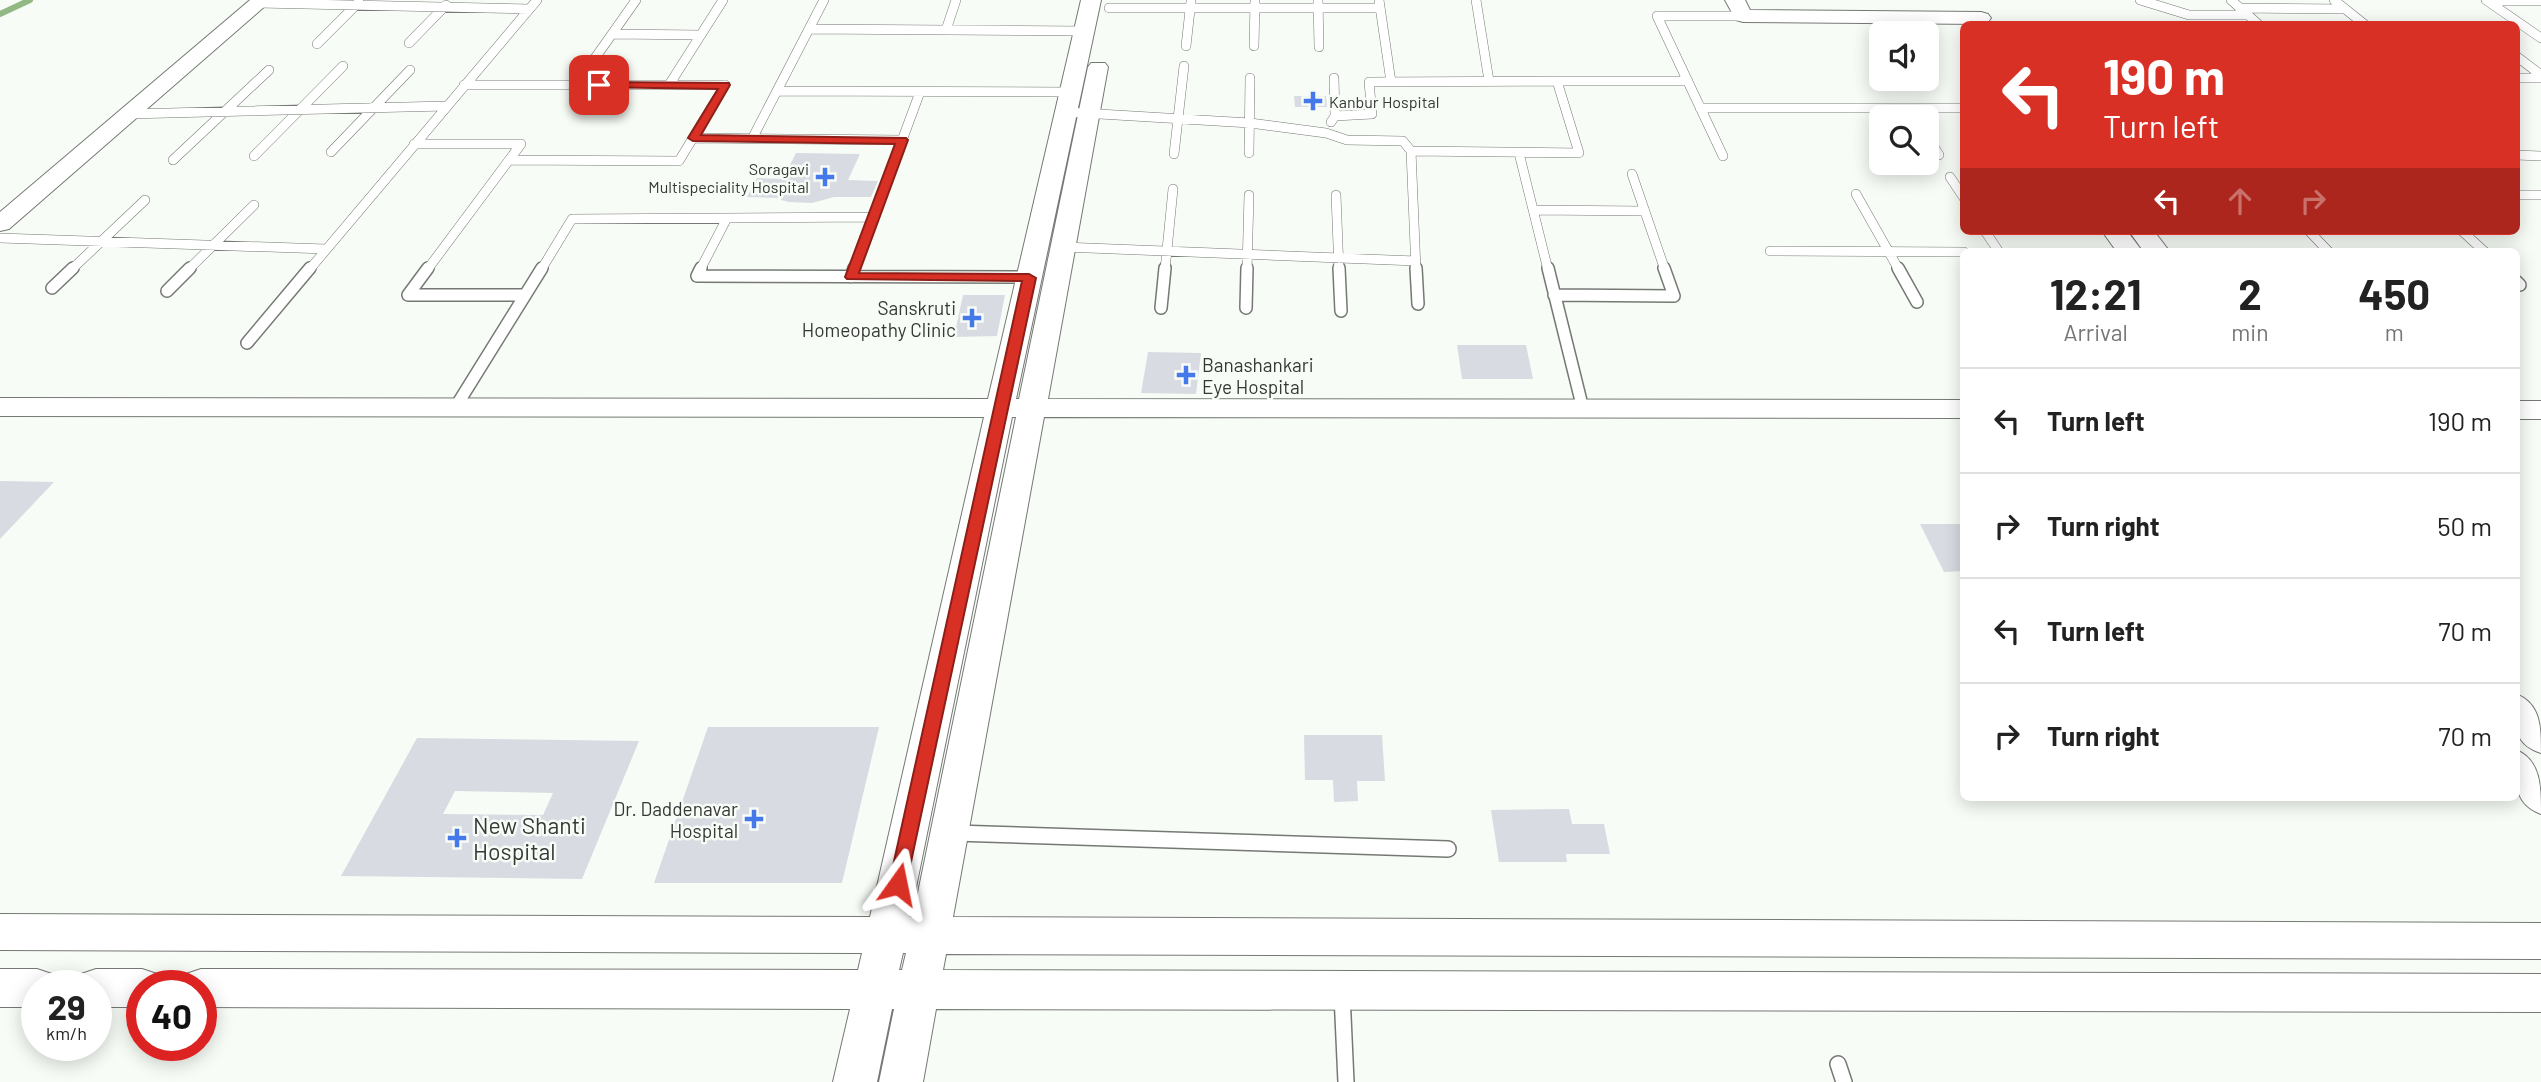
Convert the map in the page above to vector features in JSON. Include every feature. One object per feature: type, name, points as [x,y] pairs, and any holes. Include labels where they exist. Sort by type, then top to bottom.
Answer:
[{"type":"street","points":[[1739,8],[1964,16],[1982,21],[1982,9],[1995,0]]},
{"type":"street","points":[[0,224],[129,114],[254,1]]},
{"type":"street","points":[[0,202],[254,1]]},
{"type":"street","points":[[901,1082],[1063,247],[1085,31],[1103,3]]},
{"type":"street","points":[[855,1082],[1029,278],[1103,3]]},
{"type":"street","points":[[0,407],[1960,409]]},
{"type":"street","points":[[2520,410],[2541,410]]},
{"type":"street","points":[[2520,713],[2541,739]]},
{"type":"street","points":[[2520,770],[2541,798]]},
{"type":"street","points":[[0,932],[2541,941]]},
{"type":"street","points":[[0,988],[21,988]]},
{"type":"street","points":[[217,988],[2541,993]]},
{"type":"lane","points":[[409,43],[451,0]]},
{"type":"lane","points":[[247,343],[537,0]]},
{"type":"lane","points":[[576,85],[636,0]]},
{"type":"lane","points":[[669,85],[723,0]]},
{"type":"lane","points":[[752,138],[824,0]]},
{"type":"lane","points":[[946,30],[956,0]]},
{"type":"lane","points":[[1476,0],[1489,82]]},
{"type":"lane","points":[[2140,0],[2189,15],[2247,15]]},
{"type":"lane","points":[[2231,0],[2254,21]]},
{"type":"lane","points":[[2334,0],[2360,21]]},
{"type":"lane","points":[[254,1],[529,9]]},
{"type":"lane","points":[[2487,1],[2541,1]]},
{"type":"lane","points":[[2487,1],[2516,21]]},
{"type":"lane","points":[[317,44],[358,3]]},
{"type":"lane","points":[[1103,3],[1379,4],[1391,82]]},
{"type":"lane","points":[[1185,46],[1191,4]]},
{"type":"lane","points":[[1254,46],[1255,4]]},
{"type":"lane","points":[[1318,4],[1319,47]]},
{"type":"lane","points":[[1723,156],[1657,16],[1739,8]]},
{"type":"lane","points":[[2240,8],[2345,9]]},
{"type":"lane","points":[[2520,24],[2541,38]]},
{"type":"lane","points":[[809,29],[1085,31]]},
{"type":"lane","points":[[612,34],[701,35]]},
{"type":"lane","points":[[2520,59],[2541,77]]},
{"type":"lane","points":[[254,156],[343,66]]},
{"type":"lane","points":[[1174,154],[1184,66]]},
{"type":"lane","points":[[173,160],[269,70]]},
{"type":"lane","points":[[331,152],[410,70]]},
{"type":"lane","points":[[2520,78],[2541,77]]},
{"type":"lane","points":[[1249,153],[1250,78]]},
{"type":"lane","points":[[1326,133],[1335,116],[1334,78]]},
{"type":"lane","points":[[1411,151],[1578,153],[1557,81]]},
{"type":"lane","points":[[1335,116],[1372,114],[1369,82],[1688,81]]},
{"type":"lane","points":[[464,85],[725,85],[679,162],[509,160]]},
{"type":"lane","points":[[776,91],[920,92],[1250,124],[1326,133],[1348,140],[1403,141],[1411,151],[1419,304]]},
{"type":"lane","points":[[852,277],[920,92]]},
{"type":"lane","points":[[129,114],[446,106]]},
{"type":"lane","points":[[1700,108],[1869,108]]},
{"type":"lane","points":[[1939,108],[1960,108]]},
{"type":"lane","points":[[693,138],[902,140]]},
{"type":"lane","points":[[414,144],[521,144],[408,295],[525,295]]},
{"type":"lane","points":[[1519,153],[1583,409]]},
{"type":"lane","points":[[2520,156],[2541,156]]},
{"type":"lane","points":[[1554,295],[1674,296],[1632,174]]},
{"type":"lane","points":[[1950,177],[1960,192]]},
{"type":"lane","points":[[1161,308],[1173,188]]},
{"type":"lane","points":[[1856,194],[1917,302]]},
{"type":"lane","points":[[1246,308],[1249,195]]},
{"type":"lane","points":[[1336,195],[1341,311]]},
{"type":"lane","points":[[2520,195],[2541,195]]},
{"type":"lane","points":[[52,288],[145,200]]},
{"type":"lane","points":[[167,291],[254,205]]},
{"type":"lane","points":[[1533,210],[1645,211]]},
{"type":"lane","points":[[455,408],[572,219],[874,217]]},
{"type":"lane","points":[[727,218],[697,276],[1029,278]]},
{"type":"lane","points":[[2313,235],[2325,248]]},
{"type":"lane","points":[[2466,235],[2481,248]]},
{"type":"lane","points":[[0,238],[326,249]]},
{"type":"lane","points":[[1063,247],[1416,261]]},
{"type":"lane","points":[[1770,251],[1960,252]]},
{"type":"lane","points":[[951,833],[1448,849]]},
{"type":"lane","points":[[1342,990],[1346,1082]]},
{"type":"lane","points":[[1838,1064],[1844,1082]]},
{"type":"building","points":[[1294,96],[1326,96],[1327,107],[1295,107]]},
{"type":"building","points":[[796,153],[860,154],[848,180],[878,181],[871,197],[834,197],[812,203],[789,202],[781,198],[747,197],[757,178],[783,179]]},
{"type":"building","points":[[963,295],[1005,295],[997,336],[954,337]]},
{"type":"building","points":[[1457,345],[1526,345],[1533,379],[1462,379]]},
{"type":"building","points":[[1148,352],[1201,353],[1196,394],[1141,393]]},
{"type":"building","points":[[0,481],[54,482],[0,539]]},
{"type":"building","points":[[1920,524],[1960,524],[1960,571],[1944,572]]},
{"type":"building","points":[[708,727],[879,727],[842,883],[654,883]]},
{"type":"building","points":[[1304,735],[1382,735],[1385,781],[1357,781],[1358,801],[1334,802],[1333,780],[1305,780]]},
{"type":"building","points":[[417,738],[639,741],[582,879],[341,876]],"holes":[[[455,791],[553,793],[543,815],[443,814]]]},
{"type":"building","points":[[1569,809],[1572,824],[1604,824],[1610,854],[1566,854],[1567,862],[1499,862],[1491,810]]},
{"type":"waterway","points":[[0,14],[30,0]]},
{"type":"place","name":"Kanbur Hospital","points":[[1313,101]]},
{"type":"place","name":"Soragavi Multispeciality Hospital","points":[[825,177]]},
{"type":"place","name":"Sanskruti Homeopathy Clinic","points":[[972,318]]},
{"type":"place","name":"Banashankari Eye Hospital","points":[[1186,375]]},
{"type":"place","name":"Dr. Daddenavar Hospital","points":[[754,819]]},
{"type":"place","name":"New Shanti Hospital","points":[[457,838]]},
{"type":"route","points":[[599,85],[725,85],[693,138],[902,140],[852,277],[1029,278],[898,884]]}]
